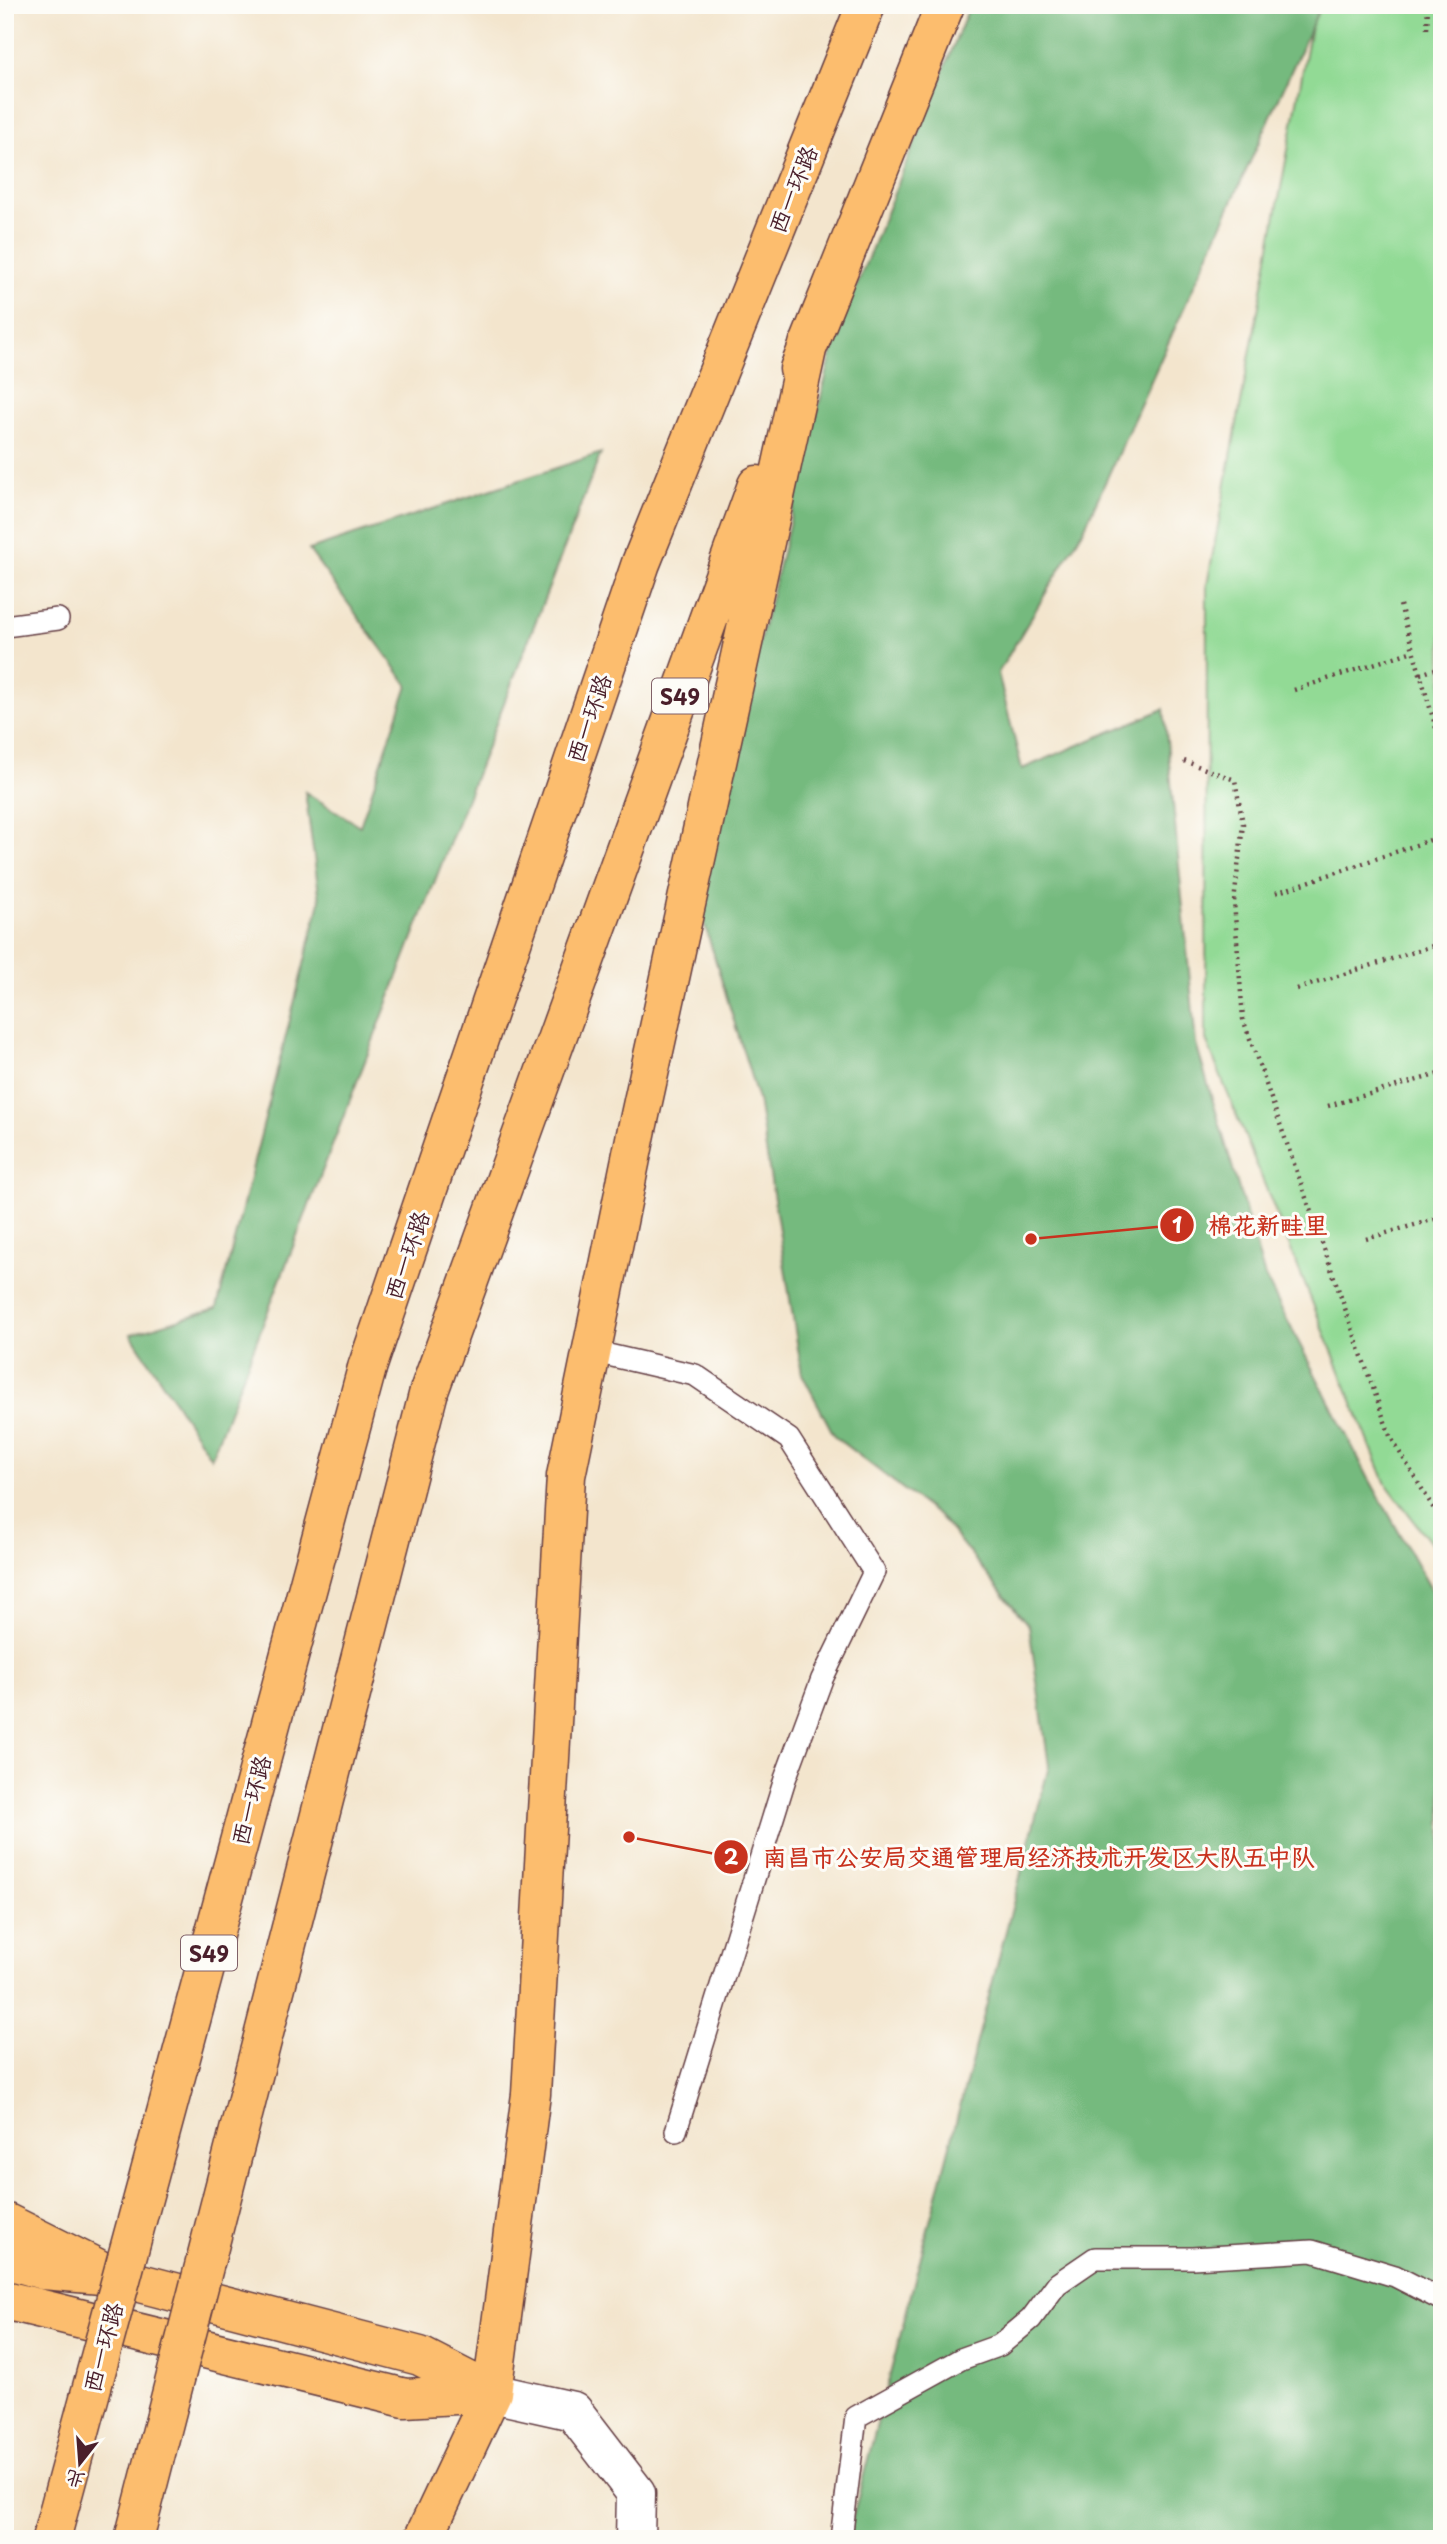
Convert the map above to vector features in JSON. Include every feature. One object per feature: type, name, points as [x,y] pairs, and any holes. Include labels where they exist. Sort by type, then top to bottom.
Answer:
[{"type":"highway","name":"西一环路","points":[[51,2539],[367,1368],[641,563],[866,5]]},
{"type":"highway","name":"S49","points":[[134,2539],[429,1391],[808,345],[945,5]]},
{"type":"highway","points":[[423,2539],[492,2393],[531,2094],[566,1476],[808,345]]},
{"type":"highway","points":[[5,2222],[113,2276]]},
{"type":"highway","points":[[5,2259],[43,2270],[113,2276],[420,2356],[492,2393]]},
{"type":"highway","points":[[5,2300],[405,2398],[492,2393]]},
{"type":"street","points":[[492,2393],[573,2411],[636,2493],[635,2539]]},
{"type":"lane","points":[[5,626],[58,619]]},
{"type":"lane","points":[[592,1351],[695,1376],[789,1439],[874,1572],[822,1679],[785,1779],[676,2131]]},
{"type":"lane","points":[[841,2539],[856,2417],[961,2359],[1000,2345],[1031,2319],[1057,2284],[1095,2258],[1192,2258],[1312,2251],[1395,2276],[1442,2300]]},
{"type":"path","points":[[1427,29],[1428,5]]},
{"type":"path","points":[[1440,49],[1441,5]]},
{"type":"path","points":[[1400,605],[1440,742]]},
{"type":"path","points":[[1294,690],[1413,651]]},
{"type":"path","points":[[1420,674],[1442,667]]},
{"type":"path","points":[[1184,761],[1236,780],[1243,824],[1234,902],[1243,1019],[1390,1436],[1442,1522]]},
{"type":"path","points":[[1276,893],[1442,836]]},
{"type":"path","points":[[1297,989],[1442,943]]},
{"type":"path","points":[[1328,1106],[1442,1073]]},
{"type":"path","points":[[1366,1239],[1442,1217]]},
{"type":"green space","points":[[970,5],[1321,5],[1084,529],[998,673],[1022,769],[1164,709],[1196,1044],[1265,1277],[1368,1477],[1442,1609],[1442,2539],[847,2539],[1049,1766],[1029,1626],[941,1518],[835,1437],[802,1374],[758,1100],[696,896],[836,337]]},
{"type":"green space","points":[[1315,5],[1442,5],[1442,1558],[1385,1482],[1206,1040],[1207,585]]},
{"type":"green space","points":[[601,453],[211,1458],[131,1334],[217,1308],[320,901],[305,792],[360,826],[408,685],[309,550]]},
{"type":"place","name":"棉花新畦里","points":[[1031,1239]]},
{"type":"place","name":"南昌市公安局交通管理局经济技术开发区大队五中队","points":[[629,1837]]}]
